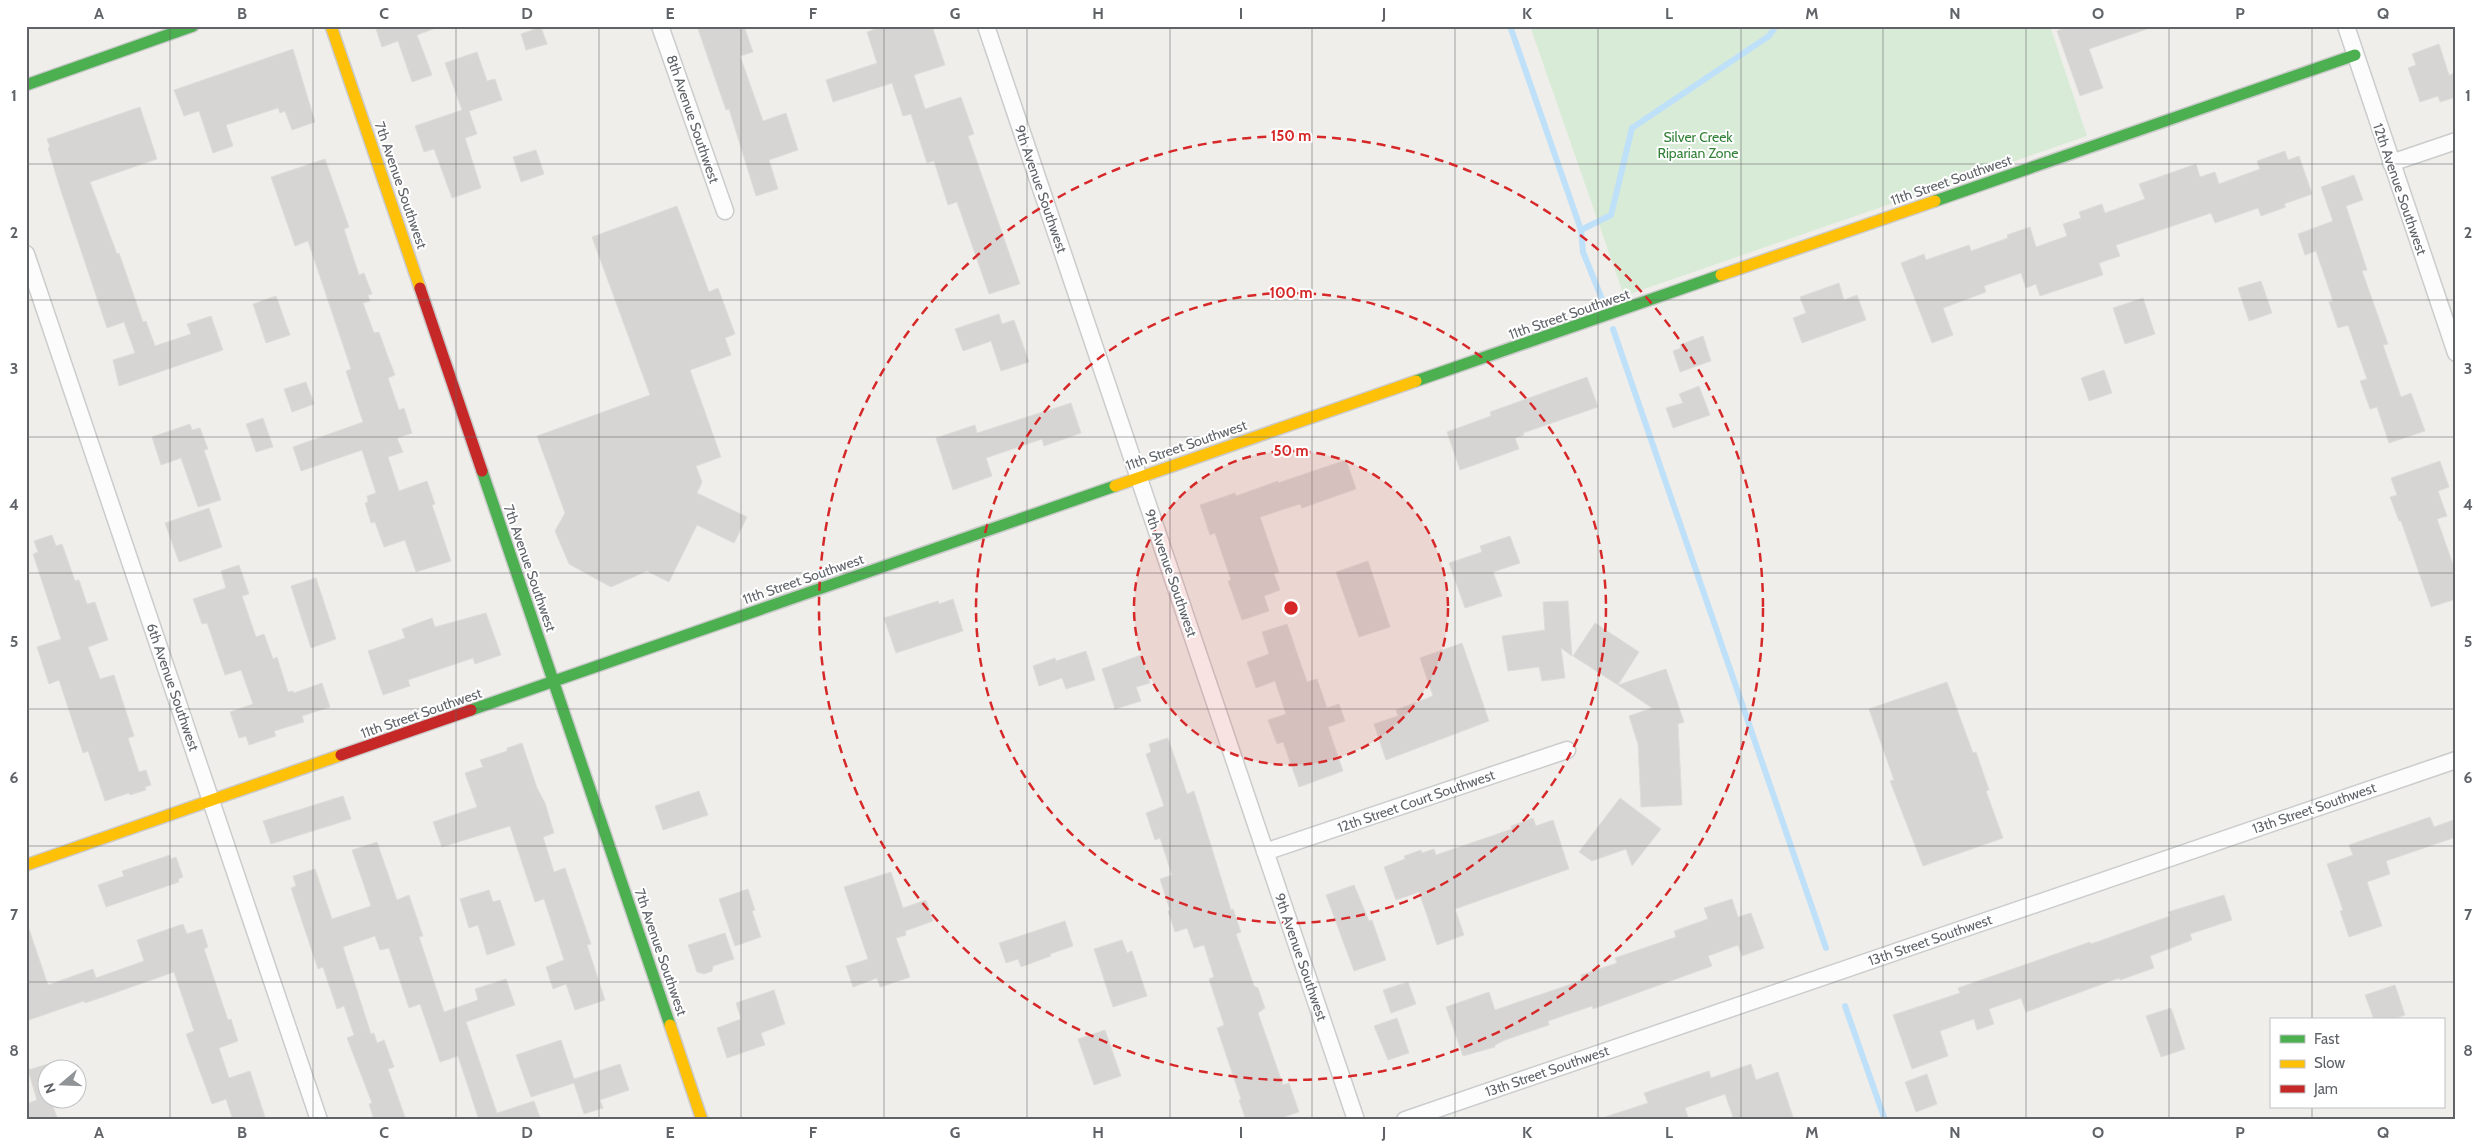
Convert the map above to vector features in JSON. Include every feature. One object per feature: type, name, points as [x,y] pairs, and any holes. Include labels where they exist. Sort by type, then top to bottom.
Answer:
[{"type":"street","points":[[26,85],[194,26]]},
{"type":"street","name":"7th Avenue Southwest","points":[[331,26],[702,1120]]},
{"type":"street","name":"8th Avenue Southwest","points":[[660,26],[725,211]]},
{"type":"street","name":"9th Avenue Southwest","points":[[986,26],[1356,1120]]},
{"type":"street","name":"12th Avenue Southwest","points":[[2346,26],[2456,352]]},
{"type":"street","name":"11th Street Southwest","points":[[26,865],[2356,55]]},
{"type":"street","points":[[2391,163],[2456,140]]},
{"type":"street","name":"6th Avenue Southwest","points":[[26,254],[319,1120]]},
{"type":"street","name":"12th Street Court Southwest","points":[[1265,852],[1567,750]]},
{"type":"street","name":"13th Street Southwest","points":[[1405,1120],[2456,760]]},
{"type":"green space","name":"Silver Creek Riparian Zone","points":[[1530,26],[2050,26],[2087,136],[1624,296]]},
{"type":"building","points":[[375,26],[433,26],[433,29],[417,35],[432,75],[412,82],[398,41],[382,47]]},
{"type":"building","points":[[697,26],[744,26],[753,52],[740,56],[763,121],[786,113],[798,150],[769,160],[778,189],[756,196],[729,109],[726,110]]},
{"type":"building","points":[[883,26],[932,26],[945,65],[914,75],[925,109],[961,97],[974,134],[968,136],[1020,284],[989,294],[957,202],[948,205],[934,161],[927,163],[911,114],[903,116],[892,83],[833,102],[826,80],[877,63],[867,32]]},
{"type":"building","points":[[2070,26],[2146,26],[2147,29],[2089,49],[2103,88],[2080,96],[2057,31]]},
{"type":"building","points":[[541,27],[547,44],[526,50],[521,34]]},
{"type":"building","points":[[2439,44],[2449,75],[2456,73],[2456,97],[2440,102],[2438,96],[2420,102],[2408,68],[2416,65],[2412,54]]},
{"type":"building","points":[[293,49],[315,122],[292,130],[285,111],[280,113],[278,108],[226,125],[233,146],[213,153],[199,111],[184,116],[174,90]]},
{"type":"building","points":[[477,52],[487,81],[495,79],[502,100],[469,111],[477,134],[465,138],[481,188],[452,198],[434,149],[424,152],[415,126],[462,110],[445,63]]},
{"type":"building","points":[[140,107],[157,159],[90,182],[117,254],[119,253],[143,322],[146,321],[155,346],[191,334],[187,324],[211,316],[223,350],[119,386],[113,360],[135,353],[124,322],[107,328],[60,188],[47,139]]},
{"type":"building","points":[[536,150],[544,174],[521,182],[513,157]]},
{"type":"building","points":[[2285,151],[2288,160],[2299,156],[2312,194],[2284,204],[2286,207],[2261,216],[2258,208],[2215,223],[2211,213],[2116,245],[2120,256],[2099,263],[2103,275],[2040,296],[2036,284],[2026,288],[2021,273],[1984,286],[1986,292],[1943,308],[1953,335],[1932,343],[1901,263],[1924,254],[1926,260],[1969,245],[1971,251],[2008,238],[2007,235],[2030,227],[2036,247],[2067,236],[2063,224],[2081,218],[2079,212],[2102,204],[2105,213],[2145,199],[2139,184],[2196,164],[2200,177],[2215,172],[2219,184],[2260,169],[2257,161]]},
{"type":"building","points":[[325,159],[349,227],[344,229],[359,275],[364,273],[372,294],[368,295],[370,301],[363,303],[374,333],[379,332],[395,375],[388,378],[399,410],[404,408],[412,433],[397,438],[403,452],[388,457],[399,491],[427,481],[435,504],[432,505],[451,561],[416,572],[405,540],[384,547],[375,522],[371,523],[365,503],[368,502],[367,496],[376,493],[362,450],[301,471],[293,447],[363,422],[346,371],[351,369],[308,241],[295,246],[271,177]]},
{"type":"building","points":[[2354,175],[2363,200],[2346,206],[2367,270],[2362,271],[2388,344],[2383,345],[2401,397],[2411,393],[2425,431],[2389,443],[2377,407],[2370,409],[2360,381],[2367,379],[2348,325],[2338,328],[2329,302],[2333,301],[2316,251],[2305,255],[2298,234],[2333,221],[2321,187]]},
{"type":"building","points":[[677,206],[709,292],[718,288],[735,334],[725,338],[731,355],[690,370],[721,457],[696,466],[702,482],[697,493],[747,517],[734,543],[697,525],[669,582],[647,571],[611,587],[569,564],[555,531],[565,513],[537,436],[650,395],[592,237]]},
{"type":"building","points":[[2261,281],[2272,313],[2249,321],[2238,288]]},
{"type":"building","points":[[1839,283],[1844,300],[1857,295],[1866,320],[1802,343],[1793,318],[1806,313],[1800,297]]},
{"type":"building","points":[[276,296],[290,335],[266,343],[253,304]]},
{"type":"building","points":[[2143,298],[2155,334],[2125,344],[2113,308]]},
{"type":"building","points":[[999,314],[1002,324],[1014,320],[1029,362],[1001,371],[991,341],[963,351],[955,329]]},
{"type":"building","points":[[1703,336],[1711,361],[1680,372],[1673,351],[1681,348],[1680,345]]},
{"type":"building","points":[[2104,370],[2112,393],[2089,401],[2081,378]]},
{"type":"building","points":[[1587,377],[1598,407],[1523,433],[1524,435],[1515,438],[1519,449],[1460,470],[1447,432],[1491,416],[1490,412]]},
{"type":"building","points":[[306,382],[314,404],[292,412],[284,389]]},
{"type":"building","points":[[1699,386],[1710,415],[1673,428],[1666,408],[1683,403],[1679,394]]},
{"type":"building","points":[[1071,403],[1081,433],[1044,446],[1042,439],[986,458],[992,476],[953,490],[936,438],[975,425],[977,433]]},
{"type":"building","points":[[263,418],[273,447],[256,452],[246,424]]},
{"type":"building","points":[[190,424],[192,430],[200,428],[208,449],[204,450],[221,500],[198,507],[181,458],[161,465],[152,437]]},
{"type":"building","points":[[1346,460],[1356,489],[1302,508],[1300,504],[1260,517],[1279,572],[1274,574],[1280,590],[1264,596],[1269,611],[1242,620],[1228,581],[1231,580],[1215,533],[1210,535],[1200,505],[1235,493],[1236,496]]},
{"type":"building","points":[[2440,461],[2449,487],[2438,491],[2447,516],[2437,519],[2456,573],[2456,599],[2431,607],[2401,521],[2399,521],[2390,497],[2397,495],[2391,478]]},
{"type":"building","points":[[209,508],[222,547],[179,562],[165,523]]},
{"type":"building","points":[[52,535],[56,546],[62,544],[75,581],[79,580],[87,604],[95,602],[108,640],[88,647],[100,679],[114,675],[134,736],[128,738],[139,772],[146,770],[151,785],[145,787],[146,790],[130,795],[129,793],[105,801],[88,751],[83,753],[59,680],[49,684],[37,647],[61,639],[33,554],[38,552],[34,541]]},
{"type":"building","points":[[1510,536],[1520,563],[1493,572],[1502,596],[1465,608],[1449,563],[1482,552],[1480,546]]},
{"type":"building","points":[[1368,561],[1390,627],[1359,637],[1336,572]]},
{"type":"building","points":[[239,565],[249,594],[242,596],[256,637],[264,634],[273,659],[277,657],[288,692],[293,691],[294,693],[322,683],[330,707],[302,716],[304,722],[274,731],[276,736],[249,745],[246,736],[239,738],[230,712],[253,704],[241,670],[225,675],[207,623],[202,624],[193,599],[226,588],[221,571]]},
{"type":"building","points":[[316,578],[336,639],[311,648],[291,586]]},
{"type":"building","points":[[953,599],[963,631],[896,653],[884,618],[938,601],[939,604]]},
{"type":"building","points":[[1568,601],[1572,656],[1561,648],[1565,678],[1542,681],[1539,667],[1508,671],[1502,636],[1545,630],[1543,602]]},
{"type":"building","points":[[486,613],[501,655],[475,664],[473,658],[408,680],[410,686],[383,695],[368,651],[405,638],[402,629],[432,618],[435,627]]},
{"type":"building","points":[[1595,623],[1639,652],[1618,685],[1573,656]]},
{"type":"building","points":[[1287,624],[1307,682],[1317,679],[1327,708],[1339,704],[1345,721],[1328,727],[1343,771],[1299,787],[1283,742],[1277,744],[1268,720],[1286,714],[1275,681],[1256,688],[1247,662],[1269,654],[1262,632]]},
{"type":"building","points":[[1462,643],[1489,721],[1386,760],[1374,724],[1398,716],[1396,710],[1433,696],[1420,658]]},
{"type":"building","points":[[1086,651],[1095,680],[1066,689],[1062,678],[1039,686],[1033,666],[1055,658],[1056,661]]},
{"type":"building","points":[[1141,655],[1150,683],[1136,687],[1141,701],[1115,709],[1102,669]]},
{"type":"building","points":[[1666,669],[1684,722],[1678,724],[1682,805],[1641,807],[1638,744],[1629,716],[1652,708],[1618,685]]},
{"type":"building","points":[[1947,682],[1973,753],[1976,752],[1989,790],[1986,791],[2003,838],[1923,866],[1890,781],[1894,780],[1869,709]]},
{"type":"building","points":[[1168,738],[1187,794],[1194,791],[1231,910],[1233,909],[1241,932],[1236,934],[1254,986],[1258,988],[1265,1008],[1258,1013],[1283,1085],[1289,1083],[1299,1112],[1275,1120],[1246,1120],[1239,1100],[1241,1099],[1217,1028],[1224,1025],[1209,979],[1214,977],[1204,945],[1194,948],[1187,928],[1175,932],[1168,911],[1170,910],[1160,879],[1172,875],[1160,838],[1155,840],[1146,813],[1164,806],[1146,754],[1151,752],[1149,744]]},
{"type":"building","points":[[522,743],[537,788],[545,803],[554,833],[543,837],[554,872],[565,868],[591,944],[587,945],[605,1000],[575,1010],[566,984],[553,989],[546,967],[564,960],[544,899],[535,902],[510,826],[442,847],[433,822],[477,807],[465,773],[483,767],[480,760],[507,751],[507,748]]},
{"type":"building","points":[[699,791],[708,815],[663,830],[655,806]]},
{"type":"building","points":[[343,796],[351,819],[271,844],[263,821]]},
{"type":"building","points":[[1620,798],[1661,829],[1632,866],[1626,849],[1592,861],[1579,852]]},
{"type":"building","points":[[2430,817],[2434,827],[2456,819],[2456,837],[2386,861],[2390,874],[2367,882],[2382,926],[2349,937],[2340,911],[2343,910],[2327,864],[2353,855],[2349,845]]},
{"type":"building","points":[[1533,818],[1536,826],[1553,820],[1569,869],[1455,909],[1464,935],[1437,945],[1419,892],[1396,900],[1384,867],[1405,859],[1404,856],[1421,850],[1422,853],[1434,849],[1436,855],[1512,829],[1511,826]]},
{"type":"building","points":[[377,842],[397,900],[409,895],[423,936],[419,937],[444,1012],[478,1000],[475,989],[506,979],[515,1005],[466,1022],[497,1113],[534,1101],[541,1120],[479,1120],[458,1056],[440,1062],[420,1004],[409,1008],[389,948],[380,950],[375,936],[343,947],[371,1034],[374,1033],[377,1043],[384,1040],[394,1067],[388,1069],[406,1120],[374,1120],[369,1104],[372,1103],[347,1038],[354,1035],[344,1006],[337,1009],[323,967],[318,969],[291,888],[296,886],[293,876],[315,869],[332,919],[371,906],[352,850]]},
{"type":"building","points":[[170,855],[171,859],[176,857],[183,877],[178,879],[179,882],[106,907],[98,885],[124,876],[122,871]]},
{"type":"building","points":[[891,872],[903,908],[926,900],[933,921],[905,931],[906,935],[896,938],[910,977],[880,987],[877,978],[853,987],[846,966],[868,959],[844,887]]},
{"type":"building","points":[[1354,885],[1369,921],[1372,920],[1386,960],[1354,971],[1326,895]]},
{"type":"building","points":[[748,889],[755,910],[752,911],[761,937],[735,946],[719,899]]},
{"type":"building","points":[[489,890],[493,902],[500,900],[515,945],[487,955],[478,925],[469,928],[460,899]]},
{"type":"building","points":[[2224,895],[2232,920],[2190,934],[2192,940],[2150,956],[2154,968],[2120,980],[2119,978],[2026,1012],[2021,998],[1989,1009],[1994,1024],[1977,1030],[1974,1019],[1940,1031],[1948,1056],[1912,1069],[1893,1015],[1960,993],[1958,988],[2170,916],[2168,912]]},
{"type":"building","points":[[1732,899],[1738,917],[1751,913],[1764,948],[1742,956],[1738,945],[1708,956],[1712,966],[1593,1009],[1592,1006],[1548,1021],[1549,1025],[1505,1040],[1495,1045],[1495,1047],[1463,1056],[1446,1007],[1489,992],[1495,1010],[1583,980],[1581,975],[1617,963],[1615,958],[1676,937],[1674,931],[1708,919],[1704,908]]},
{"type":"building","points":[[1065,921],[1073,946],[1021,967],[1018,959],[1006,963],[999,943]]},
{"type":"building","points":[[183,924],[187,934],[202,929],[208,947],[204,949],[228,1020],[231,1019],[238,1041],[219,1048],[229,1078],[250,1071],[266,1120],[233,1120],[226,1099],[212,1104],[186,1034],[194,1031],[174,972],[26,1021],[26,929],[29,929],[48,985],[93,969],[96,978],[144,961],[137,940]]},
{"type":"building","points":[[725,933],[734,959],[713,966],[712,971],[704,974],[697,972],[688,945]]},
{"type":"building","points":[[1122,940],[1127,953],[1132,951],[1147,996],[1113,1007],[1094,949]]},
{"type":"building","points":[[1408,982],[1416,1004],[1391,1013],[1383,990]]},
{"type":"building","points":[[2395,985],[2405,1015],[2397,1018],[2373,1018],[2365,995]]},
{"type":"building","points":[[774,990],[785,1024],[761,1033],[765,1045],[727,1058],[717,1028],[741,1019],[736,1003]]},
{"type":"building","points":[[2171,1008],[2185,1049],[2161,1057],[2146,1016]]},
{"type":"building","points":[[1397,1018],[1409,1053],[1388,1060],[1374,1026]]},
{"type":"building","points":[[1105,1030],[1121,1076],[1094,1085],[1078,1039]]},
{"type":"building","points":[[561,1040],[574,1079],[620,1064],[629,1090],[600,1100],[603,1108],[584,1114],[574,1083],[531,1097],[516,1055]]},
{"type":"building","points":[[1751,1064],[1756,1080],[1778,1072],[1794,1120],[1734,1120],[1725,1094],[1685,1108],[1689,1120],[1606,1120],[1605,1117],[1648,1103],[1644,1093],[1709,1071],[1711,1078]]},
{"type":"building","points":[[38,1067],[38,1108],[54,1108],[58,1120],[26,1120],[26,1104],[37,1100],[28,1070]]},
{"type":"building","points":[[1927,1074],[1937,1104],[1916,1112],[1905,1082]]},
{"type":"waterway","points":[[1510,26],[1581,230]]},
{"type":"waterway","points":[[1602,299],[1583,252],[1581,230],[1611,215],[1632,128],[1769,36],[1776,26]]},
{"type":"waterway","points":[[1613,329],[1826,948]]},
{"type":"waterway","points":[[1845,1006],[1885,1120]]},
{"type":"traffic: fast","points":[[26,85],[193,26]]},
{"type":"traffic: fast","points":[[1935,201],[2355,55]]},
{"type":"traffic: fast","points":[[1416,381],[1721,275]]},
{"type":"traffic: fast","points":[[482,471],[670,1025]]},
{"type":"traffic: fast","points":[[471,710],[1115,486]]},
{"type":"traffic: slow","points":[[331,26],[420,288]]},
{"type":"traffic: slow","points":[[1721,275],[1935,201]]},
{"type":"traffic: slow","points":[[1115,486],[1416,381]]},
{"type":"traffic: slow","points":[[26,865],[341,755]]},
{"type":"traffic: slow","points":[[670,1025],[702,1120]]},
{"type":"traffic: jam","points":[[420,288],[482,471]]},
{"type":"traffic: jam","points":[[341,755],[471,710]]}]
